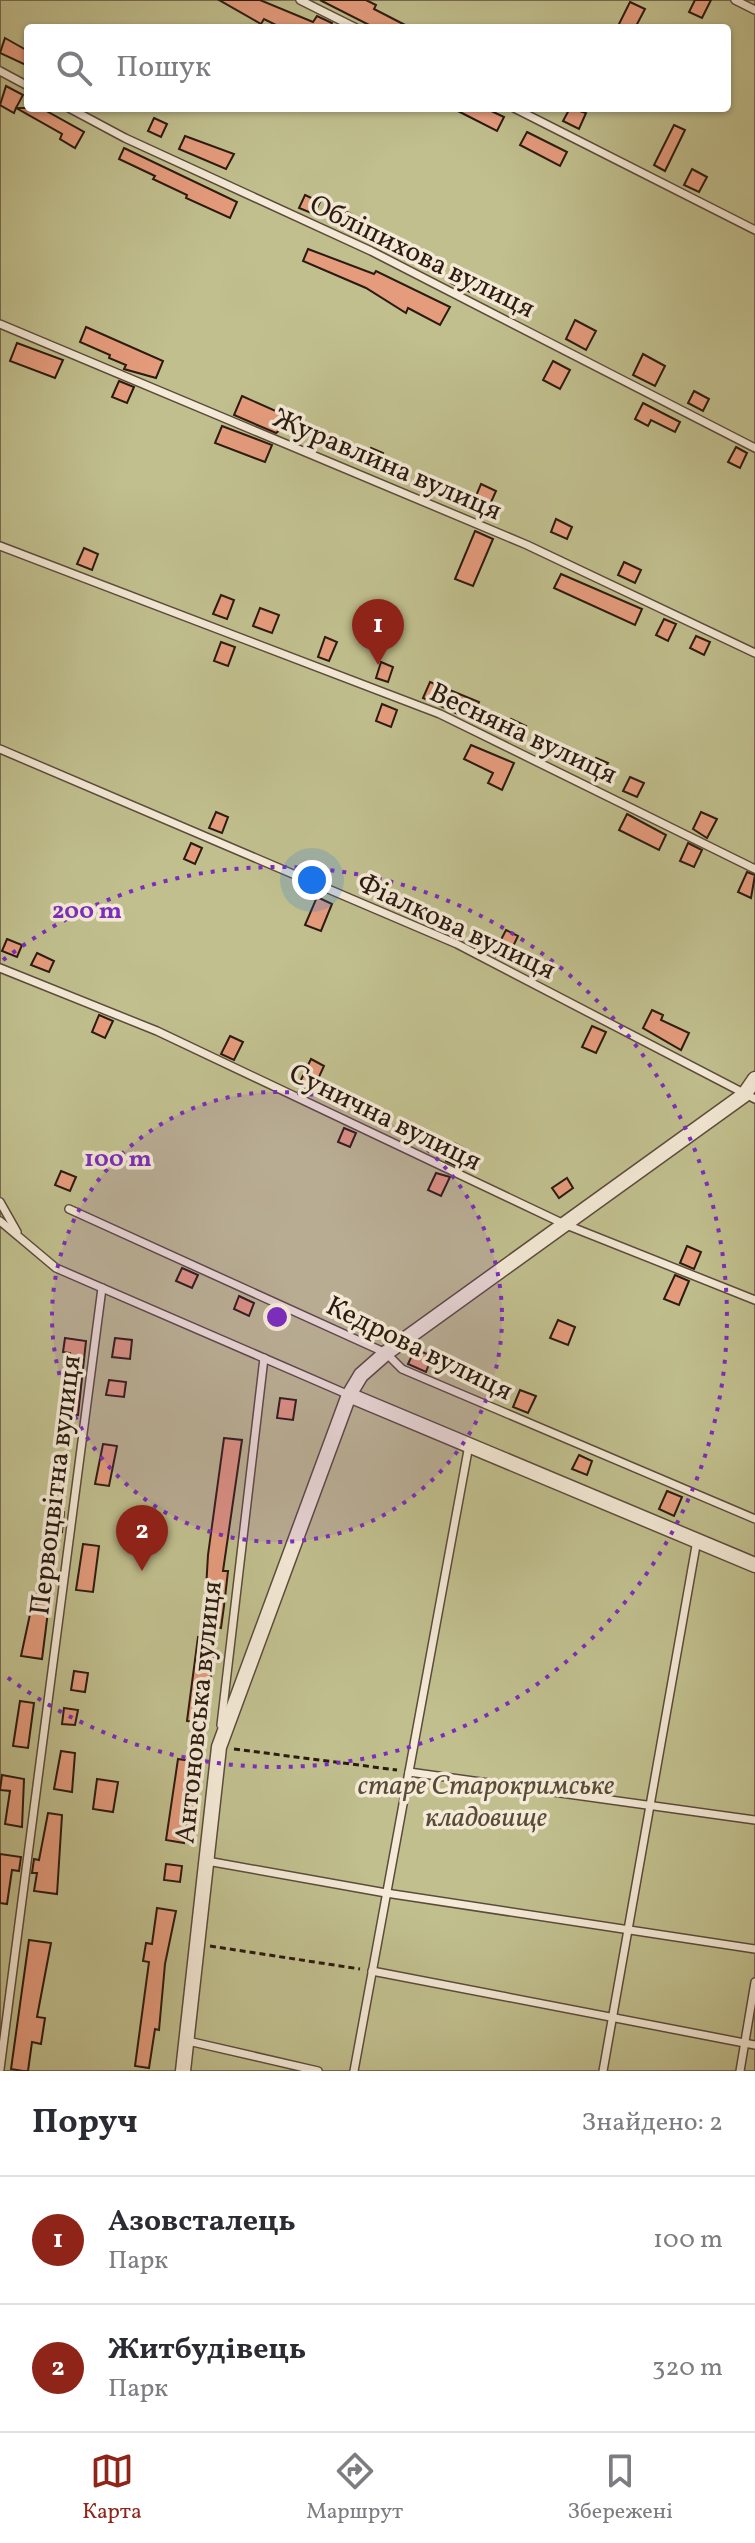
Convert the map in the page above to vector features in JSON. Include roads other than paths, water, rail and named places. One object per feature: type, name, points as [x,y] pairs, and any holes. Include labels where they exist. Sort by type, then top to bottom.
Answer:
[{"type":"street","points":[[219,1747],[349,1395],[361,1375],[386,1353],[564,1224],[749,1097],[755,1079]]},
{"type":"street","points":[[349,1395],[755,1565]]},
{"type":"street","name":"Антоновська вулиця","points":[[183,2071],[219,1747]]},
{"type":"lane","points":[[300,0],[348,24]]},
{"type":"lane","points":[[735,0],[755,10]]},
{"type":"lane","points":[[0,71],[24,84]]},
{"type":"lane","name":"Обліпихова вулиця","points":[[76,112],[125,138],[371,251],[755,448]]},
{"type":"lane","points":[[522,112],[755,230]]},
{"type":"lane","name":"Журавлина вулиця","points":[[0,324],[527,545],[755,653]]},
{"type":"lane","name":"Весняна вулиця","points":[[0,546],[440,714],[755,869]]},
{"type":"lane","name":"Фіалкова вулиця","points":[[0,749],[457,944],[749,1097]]},
{"type":"lane","name":"Сунична вулиця","points":[[0,968],[157,1031],[564,1224],[755,1300]]},
{"type":"lane","points":[[0,1202],[20,1238]]},
{"type":"lane","name":"Кедрова вулиця","points":[[69,1209],[386,1353],[402,1369],[755,1519]]},
{"type":"lane","points":[[0,1221],[56,1268],[349,1395]]},
{"type":"lane","name":"Первоцвітна вулиця","points":[[0,2069],[102,1288]]},
{"type":"lane","name":"Антоновська вулиця","points":[[219,1747],[264,1358]]},
{"type":"lane","points":[[354,2071],[469,1445]]},
{"type":"lane","points":[[603,2071],[697,1540]]},
{"type":"lane","points":[[409,1772],[755,1820]]},
{"type":"lane","points":[[207,1861],[386,1893],[755,1949]]},
{"type":"lane","points":[[372,1971],[755,2045]]},
{"type":"lane","points":[[740,2071],[755,1982]]},
{"type":"lane","points":[[188,2041],[318,2071]]},
{"type":"place","name":"Азовсталець","points":[[378,665]]},
{"type":"place","name":"Житбудівець","points":[[142,1571]]},
{"type":"park label","name":"старе Старокримське кладовище","points":[[486,1800]]}]
